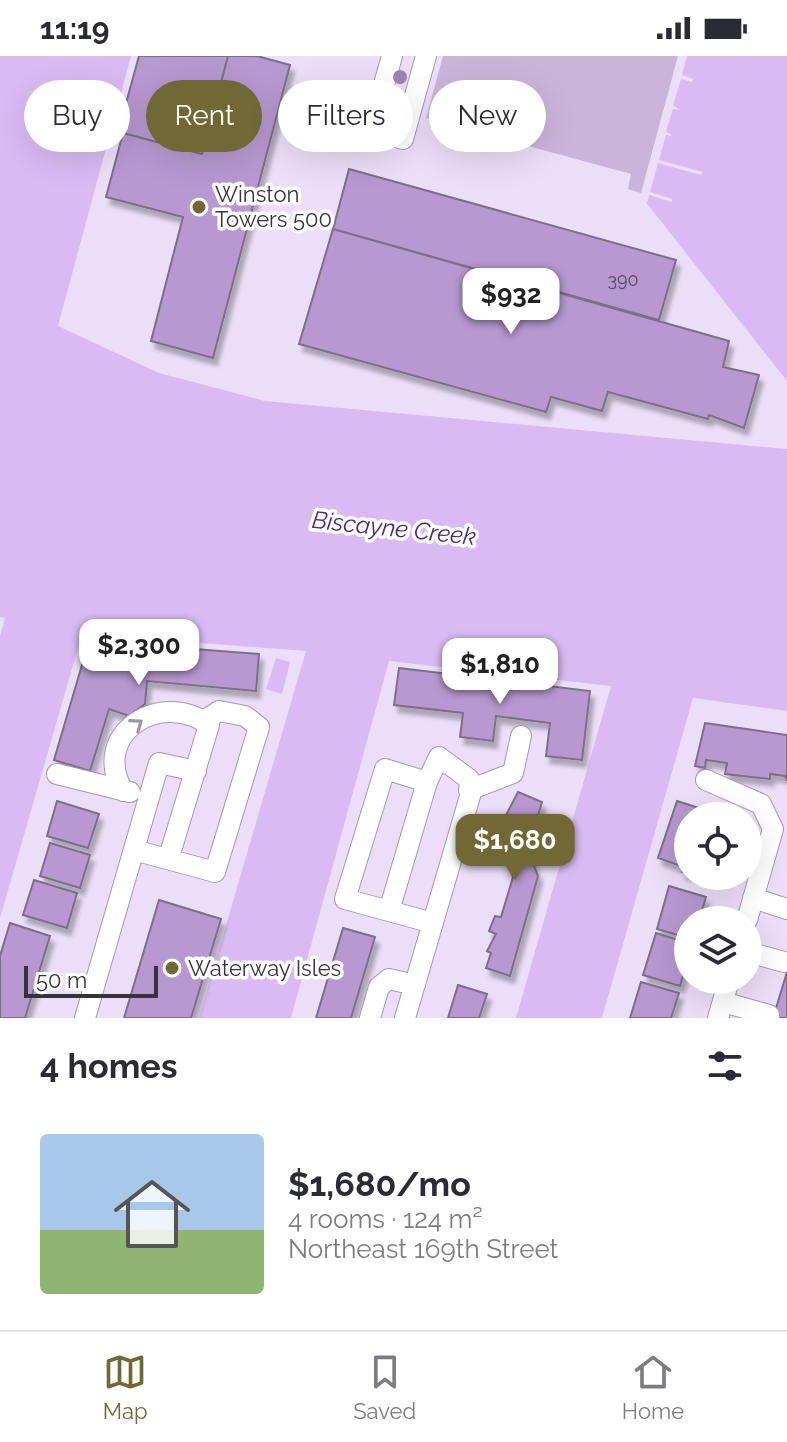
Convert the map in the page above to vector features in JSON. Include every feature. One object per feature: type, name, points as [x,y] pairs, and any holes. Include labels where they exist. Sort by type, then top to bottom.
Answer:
[{"type":"street","points":[[392,56],[371,130],[403,139],[426,56]]},
{"type":"street","points":[[123,791],[114,775],[114,760],[122,736],[136,722],[156,712],[174,710],[209,725],[169,857]]},
{"type":"street","points":[[134,850],[169,857],[193,868],[215,872],[259,727],[245,716],[219,711],[204,721]]},
{"type":"street","points":[[470,793],[513,773],[521,736]]},
{"type":"street","points":[[389,911],[427,782],[439,757],[469,779],[470,793],[405,1018]]},
{"type":"street","points":[[85,1018],[159,763],[196,771]]},
{"type":"street","points":[[427,782],[385,769],[345,899],[433,923]]},
{"type":"street","points":[[57,774],[149,796]]},
{"type":"street","points":[[706,780],[761,804],[773,829],[751,906]]},
{"type":"street","points":[[753,898],[787,909]]},
{"type":"street","points":[[762,956],[784,962]]},
{"type":"street","points":[[370,1018],[379,987],[389,979],[415,985]]},
{"type":"street","points":[[721,1010],[769,1015]]},
{"type":"shaded area","points":[[443,56],[678,56],[641,193],[628,189],[631,174],[546,151],[546,80],[436,80]]},
{"type":"water","name":"Biscayne Creek","points":[[0,56],[131,56],[125,80],[24,80],[24,152],[105,152],[58,326],[159,373],[265,401],[787,449],[787,711],[693,698],[602,1018],[516,1018],[611,686],[389,661],[291,1018],[199,1018],[306,651],[82,634],[0,918],[0,636],[5,618],[0,617]]},
{"type":"water","points":[[681,56],[787,56],[787,381],[641,196]]},
{"type":"water","points":[[276,658],[290,662],[282,694],[266,689]]},
{"type":"pier","points":[[680,56],[687,56],[682,75],[693,79],[692,82],[681,79],[673,105],[680,110],[673,109],[666,131],[673,136],[666,135],[659,160],[703,172],[701,175],[658,163],[650,192],[672,199],[672,202],[649,195],[647,203],[641,196]]},
{"type":"building","points":[[139,56],[228,56],[222,80],[146,80],[146,139],[130,135],[130,89]]},
{"type":"building","name":"Winston Towers 500","points":[[228,56],[257,56],[290,65],[286,80],[278,80],[278,111],[213,358],[151,341],[183,217],[106,197],[118,152],[130,152],[130,135],[146,139],[146,152],[262,152],[262,80],[222,80]]},
{"type":"building","points":[[349,169],[676,260],[659,320],[333,229]]},
{"type":"building","points":[[333,229],[729,341],[723,367],[759,375],[744,428],[709,415],[708,419],[608,392],[602,411],[551,397],[546,412],[299,344]]},
{"type":"building","points":[[89,641],[259,654],[256,691],[147,681],[145,704],[129,716],[109,709],[90,771],[54,760]]},
{"type":"building","points":[[399,668],[590,691],[582,760],[546,756],[550,723],[496,716],[493,741],[460,737],[463,713],[394,705]]},
{"type":"building","points":[[705,723],[787,735],[787,781],[785,776],[770,774],[770,779],[725,774],[727,763],[706,760],[705,768],[695,766]]},
{"type":"building","points":[[518,792],[542,802],[532,835],[537,837],[536,853],[531,858],[538,876],[510,976],[486,968],[491,953],[487,951],[496,934],[489,931],[495,916],[501,917],[513,877],[503,850],[495,850],[497,833],[504,835],[509,818],[505,817]]},
{"type":"building","points":[[57,801],[99,814],[88,848],[47,836]]},
{"type":"building","points":[[674,810],[674,864],[658,858]]},
{"type":"building","points":[[50,843],[90,855],[80,888],[40,876]]},
{"type":"building","points":[[34,880],[77,893],[67,928],[23,915]]},
{"type":"building","points":[[669,886],[674,890],[706,897],[703,906],[674,906],[674,934],[657,929]]},
{"type":"building","name":"Waterway Isles","points":[[159,900],[221,919],[191,1018],[124,1018]]},
{"type":"building","points":[[10,923],[50,936],[25,1018],[0,1018],[0,956]]},
{"type":"building","points":[[343,928],[375,937],[351,1018],[316,1018]]},
{"type":"building","points":[[656,933],[674,939],[674,984],[643,975]]},
{"type":"building","points":[[787,972],[787,1018],[773,1018]]},
{"type":"building","points":[[641,982],[679,994],[671,1018],[630,1018]]},
{"type":"building","points":[[458,985],[487,994],[479,1018],[448,1018]]},
{"type":"place","name":"Winston Towers 500","points":[[199,207]]},
{"type":"place","name":"Waterway Isles","points":[[172,968]]}]
